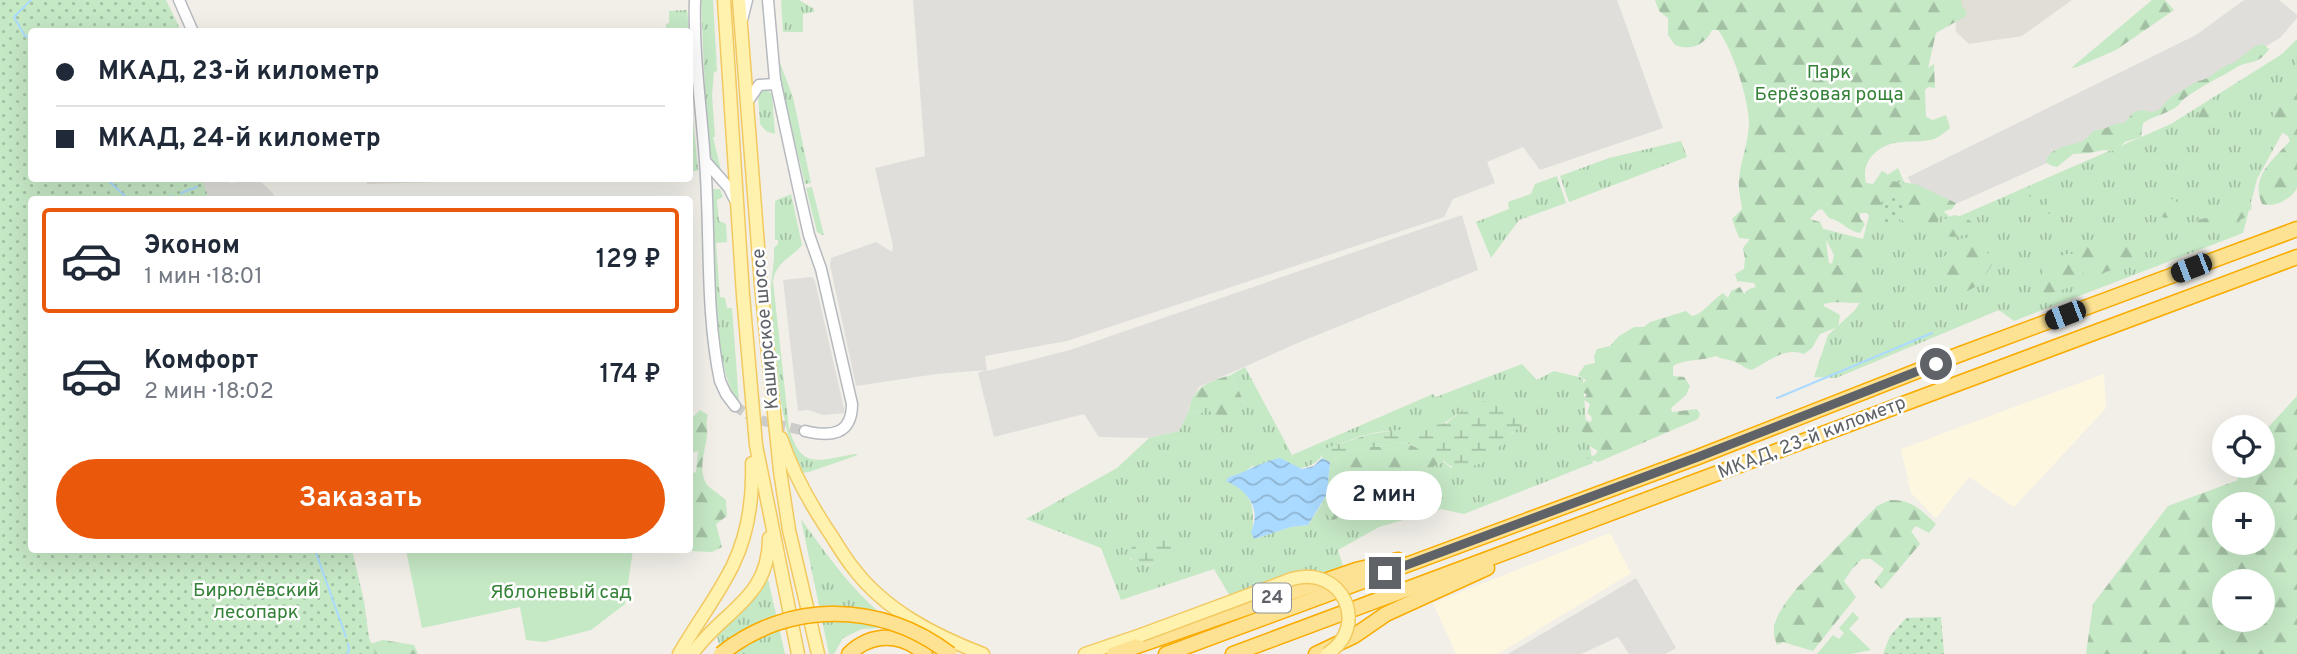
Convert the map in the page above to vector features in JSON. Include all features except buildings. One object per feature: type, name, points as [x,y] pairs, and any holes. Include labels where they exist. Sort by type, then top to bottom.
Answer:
[{"type":"highway","name":"МКАД, 23-й километр","points":[[1435,554],[2297,229]]},
{"type":"highway","name":"МКАД, 23-й километр","points":[[1233,654],[2297,257]]},
{"type":"highway","points":[[1316,654],[1354,636],[1395,609],[1468,577],[1548,537]]},
{"type":"highway","name":"24","points":[[1114,654],[1356,570],[1435,554]]},
{"type":"highway","points":[[1166,654],[1435,554]]},
{"type":"highway","points":[[721,654],[756,631],[780,621],[828,613],[851,614],[897,624],[918,633],[950,654]]},
{"type":"highway","points":[[849,654],[870,640],[882,638],[906,641],[925,654]]},
{"type":"main road","points":[[179,0],[191,28]]},
{"type":"main road","points":[[695,0],[705,153],[709,285],[718,372],[722,388],[735,406]]},
{"type":"main road","name":"Каширское шоссе","points":[[724,0],[754,421],[769,516],[798,654]]},
{"type":"main road","name":"Каширское шоссе","points":[[740,0],[761,285],[780,471],[789,530],[818,654]]},
{"type":"main road","points":[[741,23],[747,0]]},
{"type":"main road","points":[[768,0],[776,84],[852,410],[847,424],[838,432],[826,435],[805,431]]},
{"type":"main road","points":[[748,100],[759,85],[776,84]]},
{"type":"main road","points":[[705,153],[710,168],[732,193],[738,216]]},
{"type":"main road","points":[[774,417],[797,479],[854,570],[881,597],[913,621],[984,654]]},
{"type":"main road","points":[[679,654],[723,583],[740,549],[750,503],[754,421]]},
{"type":"main road","points":[[692,654],[706,636],[756,589],[768,559],[769,516]]},
{"type":"main road","name":"24","points":[[1085,654],[1292,579],[1313,577],[1327,581],[1338,590],[1348,610],[1348,624],[1343,638],[1327,654]]},
{"type":"shaded area","points":[[913,0],[1617,0],[1663,128],[1540,170],[1523,147],[1487,162],[1495,183],[1453,199],[1444,217],[1067,341],[985,356],[987,371],[1070,350],[1462,215],[1478,270],[1300,342],[1199,387],[1179,431],[1149,438],[1099,437],[1084,414],[994,437],[978,373],[986,370],[856,386],[830,265],[831,258],[876,242],[892,252],[893,246],[875,168],[925,156]]},
{"type":"shaded area","points":[[1954,0],[2072,0],[2022,36],[1969,44],[1956,32]]},
{"type":"shaded area","points":[[2244,0],[2279,0],[2297,15],[2297,18],[2281,37],[2161,112],[1949,207],[1911,183],[1908,177],[2196,35]]},
{"type":"shaded area","points":[[203,182],[261,182],[274,196],[208,196]]},
{"type":"shaded area","points":[[367,182],[440,182],[367,184]]},
{"type":"shaded area","points":[[812,277],[845,413],[823,415],[808,410],[798,411],[783,280]]},
{"type":"shaded area","points":[[2104,374],[2106,408],[2014,507],[1969,477],[1936,518],[1911,493],[1901,449]]},
{"type":"shaded area","points":[[1610,533],[1631,573],[1498,654],[1456,654],[1433,603]]},
{"type":"shaded area","points":[[1636,578],[1676,648],[1665,654],[1629,654],[1618,637],[1581,654],[1508,654]]},
{"type":"green space","name":"Бирюлёвский лесопарк","points":[[0,0],[166,0],[180,28],[28,28],[28,182],[203,182],[208,196],[28,196],[28,553],[353,553],[369,638],[376,654],[0,654]]},
{"type":"green space","points":[[701,0],[713,0],[717,71],[714,72],[712,95],[713,137],[722,175],[715,168],[711,156]]},
{"type":"green space","points":[[781,0],[799,0],[814,9],[814,12],[803,14],[803,32],[783,32]]},
{"type":"green space","name":"Парк Берёзовая роща","points":[[1655,0],[1961,0],[1966,16],[1936,33],[1928,68],[1934,64],[1935,88],[1928,87],[1925,90],[1926,117],[1933,120],[1946,115],[1950,128],[1933,139],[1894,143],[1879,149],[1869,160],[1865,175],[1866,183],[1873,184],[1882,171],[1891,181],[1916,184],[1956,203],[1952,209],[1945,211],[1929,232],[1896,217],[1892,196],[1889,195],[1881,203],[1878,221],[1875,223],[1867,213],[1860,213],[1865,224],[1860,233],[1829,218],[1822,209],[1818,210],[1810,219],[1820,222],[1823,227],[1829,263],[1839,265],[1844,255],[1852,249],[1861,249],[1869,258],[1864,302],[1824,304],[1840,315],[1838,327],[1820,334],[1812,348],[1804,354],[1783,354],[1752,370],[1716,356],[1673,366],[1673,376],[1684,377],[1690,386],[1686,395],[1671,408],[1672,412],[1697,409],[1700,414],[1698,419],[1598,462],[1586,458],[1598,451],[1588,444],[1584,433],[1578,429],[1586,420],[1592,420],[1587,413],[1590,404],[1583,399],[1587,395],[1579,389],[1586,380],[1578,375],[1585,365],[1595,363],[1597,349],[1610,346],[1619,336],[1634,327],[1644,327],[1650,322],[1686,311],[1692,316],[1696,315],[1723,293],[1728,298],[1731,291],[1740,287],[1744,294],[1756,287],[1754,283],[1737,281],[1735,274],[1744,269],[1743,248],[1750,239],[1739,238],[1732,219],[1742,209],[1739,181],[1749,122],[1739,74],[1718,30],[1712,30],[1706,40],[1692,47],[1675,45],[1668,35],[1668,18],[1659,11]]},
{"type":"green space","points":[[2152,0],[2165,0],[2174,10],[2116,50],[2071,68]]},
{"type":"green space","points":[[687,10],[689,28],[666,28],[669,11]]},
{"type":"green space","points":[[2297,39],[2297,106],[2257,179],[2243,233],[2014,321],[1999,310],[1836,378],[1814,377],[1828,335],[1855,310],[1862,299],[1847,259],[1831,269],[1834,255],[1820,228],[1863,239],[1878,181],[1898,168],[1904,182],[1953,219],[2171,124],[2282,54]]},
{"type":"green space","points":[[2263,44],[2269,49],[2261,58],[2237,67],[2191,94],[2175,108],[2143,123],[2141,137],[2125,142],[2115,151],[2073,154],[2057,167],[2046,162],[2056,150],[2083,141],[2095,130],[2124,123],[2134,112],[2159,110],[2171,97],[2235,62],[2255,46]]},
{"type":"green space","points":[[780,63],[793,97],[811,183],[805,184],[776,64]]},
{"type":"green space","points":[[2297,84],[2297,188],[2282,202],[2262,204],[2259,194],[2261,177],[2290,141],[2288,136],[2271,126],[2270,122],[2279,101],[2288,97]]},
{"type":"green space","points":[[767,89],[772,95],[775,134],[766,131],[760,124],[758,94]]},
{"type":"green space","points":[[2233,100],[2238,106],[2236,109],[2221,115],[2207,126],[2198,128],[2198,116],[2204,106]]},
{"type":"green space","points":[[693,119],[698,170],[693,171]]},
{"type":"green space","points":[[1681,141],[1687,157],[1569,202],[1560,176],[1609,158]]},
{"type":"green space","points":[[1557,176],[1566,203],[1519,220],[1491,258],[1476,222],[1509,209],[1508,202],[1531,194],[1535,184]]},
{"type":"green space","points":[[812,187],[824,235],[817,232],[806,188]]},
{"type":"green space","points":[[713,189],[720,189],[723,197],[717,200],[719,221],[726,224],[727,242],[716,243],[720,297],[725,298],[727,308],[732,308],[739,402],[730,385],[718,332]]},
{"type":"green space","points":[[2020,189],[2043,190],[2055,195],[2059,203],[2052,213],[2045,215],[2048,199],[2020,195]]},
{"type":"green space","points":[[791,194],[802,245],[781,264],[773,281],[789,428],[799,451],[806,457],[821,460],[858,455],[800,473],[782,406],[775,360],[771,285],[774,248],[778,244],[778,240],[775,240],[775,201]]},
{"type":"green space","points":[[1885,195],[1904,198],[1899,227],[1880,224]]},
{"type":"green space","points":[[2168,197],[2177,202],[2179,212],[2166,218],[2156,215],[2158,205]]},
{"type":"green space","points":[[2240,199],[2252,205],[2251,210],[2244,211],[2247,216],[2243,219],[2199,236],[2193,237],[2188,232],[2197,220],[2215,216]]},
{"type":"green space","points":[[1954,215],[1969,220],[1979,232],[1953,237],[1937,235],[1936,227],[1943,225],[1942,220]]},
{"type":"green space","points":[[1979,236],[1988,241],[1987,253],[1996,256],[1996,261],[1978,284],[1959,295],[1947,278],[1943,258],[1959,239]]},
{"type":"green space","points":[[2093,240],[2101,243],[2104,251],[2115,243],[2123,247],[2143,242],[2141,258],[2133,265],[2106,272],[2091,280],[2086,278],[2081,270],[2078,283],[2049,296],[2043,292],[2038,297],[2030,294],[2033,289],[2041,288],[2039,282],[2047,261],[2066,254],[2076,254]]},
{"type":"green space","points":[[1522,364],[1537,380],[1554,371],[1583,378],[1586,426],[1593,463],[1464,514],[1441,509],[1379,527],[1338,550],[1343,566],[1234,603],[1214,569],[1121,600],[1101,548],[1026,519],[1117,468],[1149,438],[1179,431],[1189,411],[1201,413],[1206,407],[1246,406],[1231,375],[1245,367],[1292,455],[1433,394],[1436,397]],"holes":[[[1457,414],[1514,433],[1504,438],[1497,450],[1451,468],[1444,462],[1424,470],[1391,494],[1341,515],[1334,521],[1321,505],[1308,525],[1291,527],[1254,539],[1253,512],[1249,498],[1227,481],[1229,477],[1244,473],[1252,466],[1283,469],[1304,467],[1313,464],[1325,449],[1372,433],[1439,425]],[[1160,532],[1175,550],[1175,557],[1146,565],[1130,559],[1151,545],[1150,540]]]},
{"type":"green space","points":[[1231,375],[1246,406],[1231,420],[1215,416],[1206,407],[1202,413],[1189,411],[1194,396],[1203,386]]},
{"type":"green space","points":[[2297,396],[2297,654],[2086,654],[2093,604],[2168,506],[2238,480],[2237,478],[2275,478],[2275,420]]},
{"type":"green space","points":[[1487,401],[1508,408],[1523,423],[1503,442],[1493,459],[1479,464],[1457,468],[1445,462],[1441,455],[1423,452],[1410,444],[1400,442],[1380,447],[1358,447],[1330,462],[1322,458],[1324,449],[1370,434],[1447,423],[1470,404]]},
{"type":"green space","points":[[700,410],[708,415],[703,475],[708,486],[726,500],[727,516],[716,524],[722,547],[712,552],[693,551],[693,473],[696,472],[698,451],[693,452],[693,417]]},
{"type":"green space","points":[[1400,442],[1442,455],[1444,462],[1430,468],[1393,493],[1347,512],[1333,521],[1329,518],[1321,505],[1327,494],[1330,462],[1358,447],[1380,447]]},
{"type":"green space","points":[[1890,500],[1910,503],[1936,524],[1929,533],[1916,526],[1911,531],[1920,544],[1882,589],[1874,582],[1884,569],[1871,559],[1862,559],[1852,569],[1844,581],[1856,597],[1813,651],[1783,642],[1777,645],[1774,626],[1786,602],[1877,506]]},
{"type":"green space","points":[[801,519],[856,589],[896,627],[862,629],[843,638],[834,654],[829,654]]},
{"type":"green space","points":[[1160,531],[1179,538],[1173,561],[1143,565],[1133,563],[1129,552],[1133,546],[1150,545],[1150,540]]},
{"type":"green space","name":"Яблоневый сад","points":[[407,553],[633,553],[625,604],[591,630],[544,642],[526,640],[520,607],[422,628]]},
{"type":"green space","points":[[768,579],[785,654],[725,654],[720,649],[717,636],[760,593]]},
{"type":"green space","points":[[1853,612],[1859,618],[1849,629],[1871,650],[1851,654],[1817,654],[1833,635],[1839,639],[1844,633],[1839,628]]},
{"type":"green space","points":[[1941,617],[1944,654],[1883,654],[1890,636],[1906,618]]},
{"type":"green space","points":[[383,640],[414,645],[418,654],[368,654],[367,645]]},
{"type":"water","points":[[1280,458],[1302,469],[1314,466],[1322,458],[1330,462],[1327,494],[1308,525],[1291,527],[1254,539],[1251,532],[1255,515],[1250,501],[1240,489],[1226,481],[1229,477]]},
{"type":"waterway","points":[[28,37],[14,17],[31,0]]},
{"type":"waterway","points":[[110,182],[125,196]]},
{"type":"waterway","points":[[181,193],[197,187]]},
{"type":"waterway","points":[[1777,398],[1932,333]]},
{"type":"waterway","points":[[316,553],[346,637]]},
{"type":"waterway","points":[[347,654],[348,644]]},
{"type":"tunnel","points":[[735,406],[755,419],[805,431]]},
{"type":"route","points":[[1385,573],[1698,457],[1936,364]]}]
